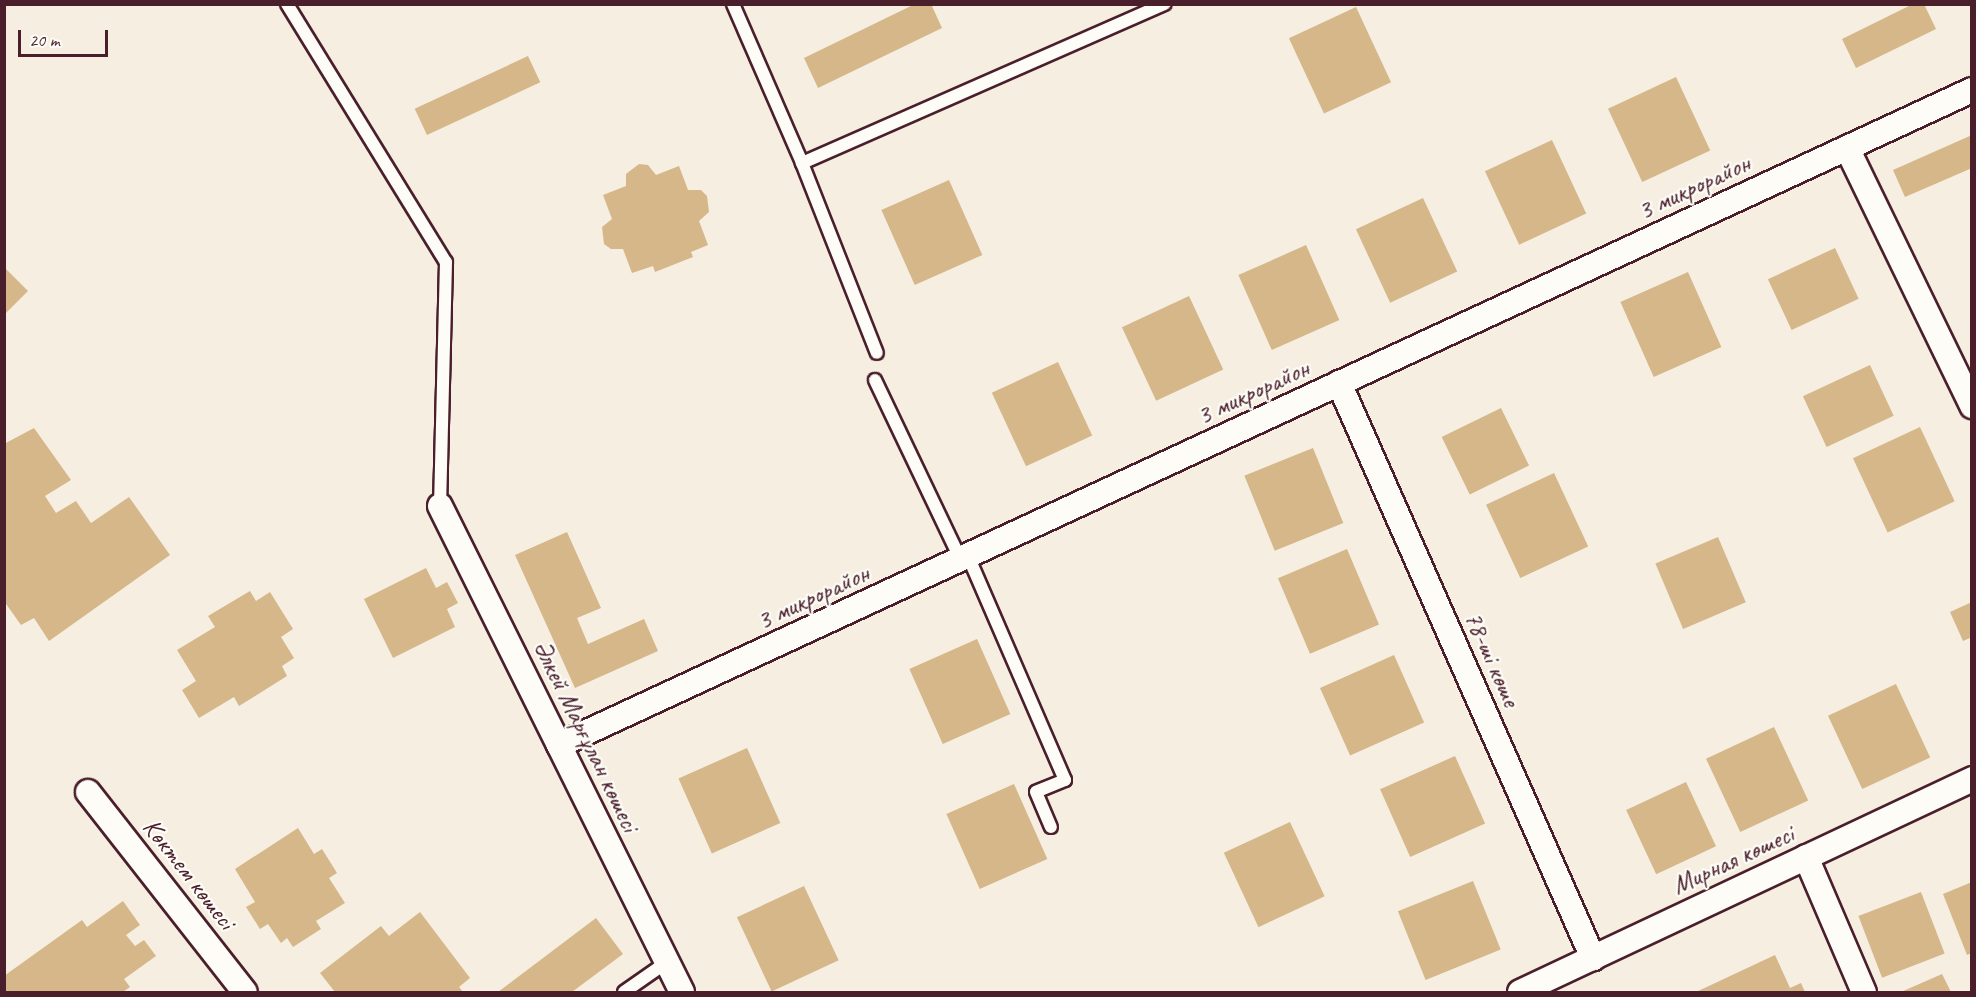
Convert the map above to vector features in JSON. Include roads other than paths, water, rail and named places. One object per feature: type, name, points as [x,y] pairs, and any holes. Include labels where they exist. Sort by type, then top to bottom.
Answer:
[{"type":"street","name":"3 микрорайон","points":[[559,746],[1971,90]]},
{"type":"street","points":[[1847,148],[1971,406]]},
{"type":"street","name":"78-ші көше","points":[[1339,383],[1593,958]]},
{"type":"street","name":"Әлкей Марғұлан көшесі","points":[[440,506],[682,993]]},
{"type":"street","name":"Мирная көшесі","points":[[1520,993],[1971,779]]},
{"type":"street","name":"Көктем көшесі","points":[[88,792],[245,993]]},
{"type":"street","points":[[1806,857],[1864,993]]},
{"type":"lane","points":[[287,4],[446,262],[440,506]]},
{"type":"lane","points":[[733,4],[802,163],[878,353]]},
{"type":"lane","points":[[802,163],[1165,4]]},
{"type":"lane","points":[[875,380],[964,558],[1065,780],[1036,792],[1051,827]]},
{"type":"lane","points":[[624,993],[667,962]]}]
